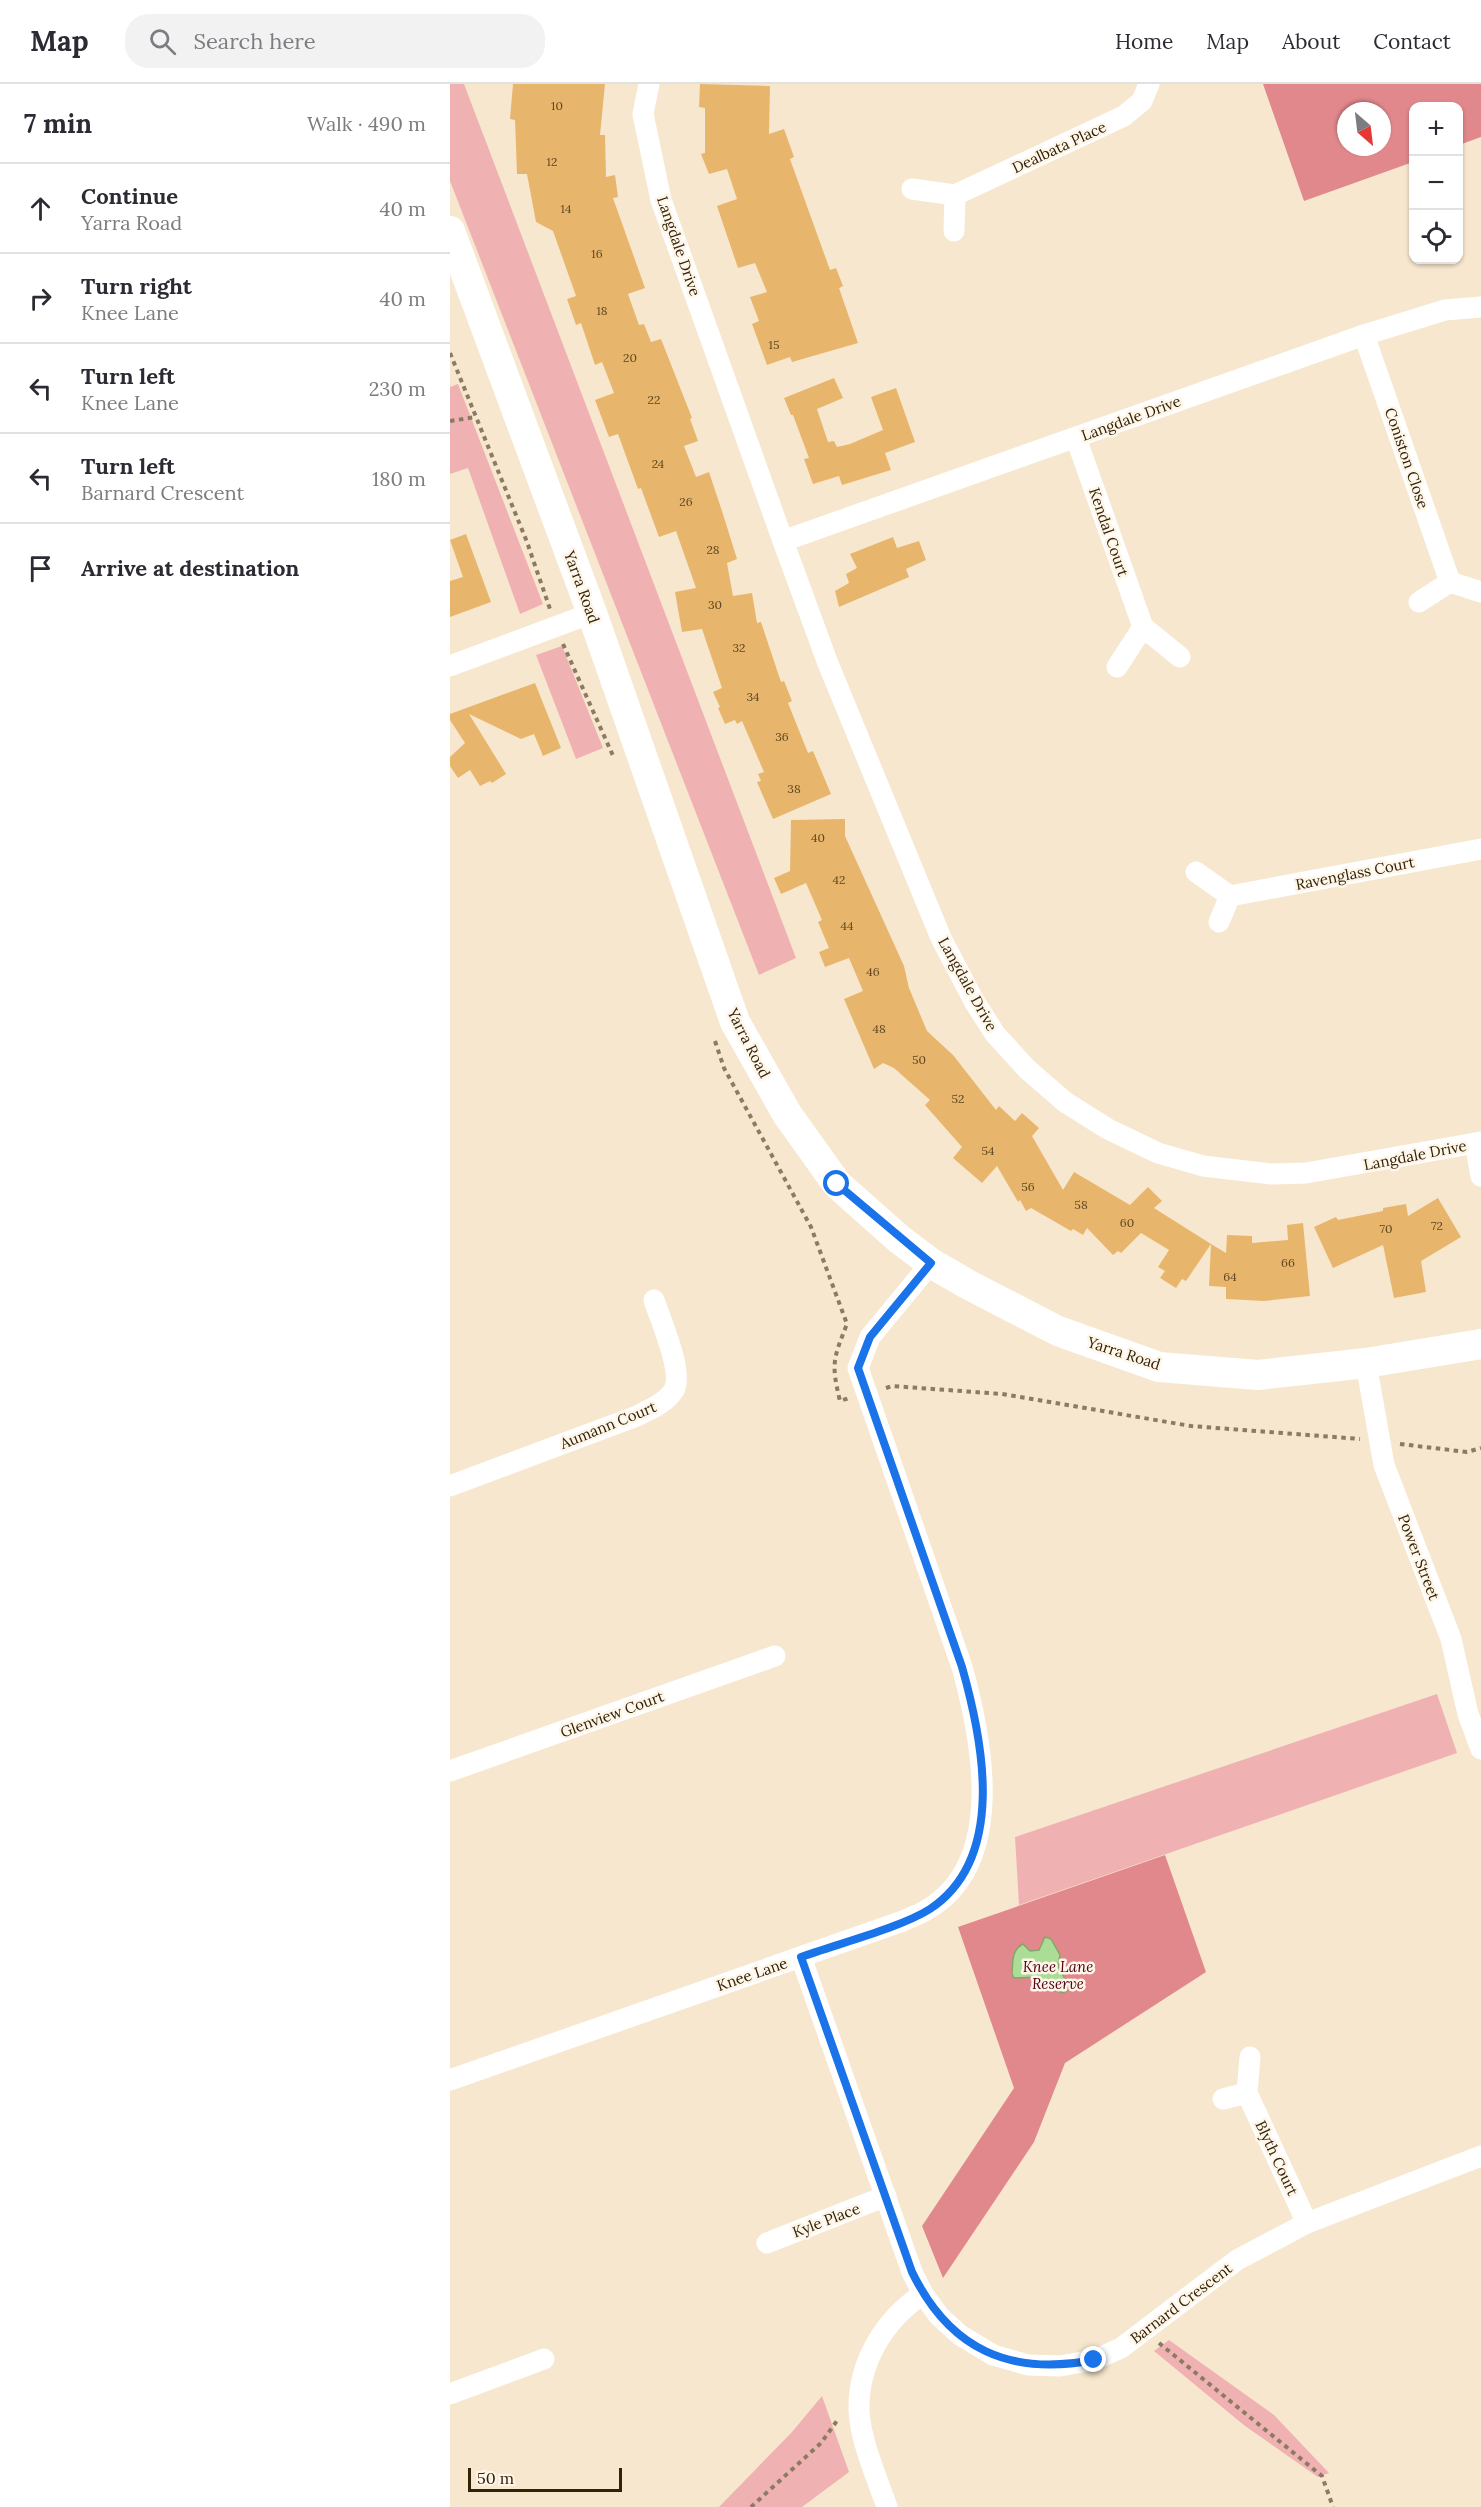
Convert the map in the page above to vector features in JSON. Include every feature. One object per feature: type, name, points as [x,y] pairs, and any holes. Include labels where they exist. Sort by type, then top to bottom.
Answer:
[{"type":"main road","name":"Yarra Road","points":[[450,231],[592,613],[735,1022],[787,1114],[837,1184],[931,1263],[1058,1331],[1159,1367],[1258,1375],[1366,1363],[1481,1344]]},
{"type":"street","name":"Langdale Drive","points":[[649,84],[643,114],[661,200],[783,541],[827,661],[941,938],[974,1001],[995,1034],[1027,1069],[1065,1102],[1108,1129],[1158,1153],[1203,1166],[1272,1174],[1306,1173],[1478,1143]]},
{"type":"street","name":"Dealbata Place","points":[[955,195],[1124,116],[1142,101],[1149,84]]},
{"type":"street","points":[[912,189],[955,195],[954,231]]},
{"type":"street","name":"Langdale Drive","points":[[783,541],[1364,335],[1445,310],[1481,307]]},
{"type":"street","name":"Coniston Close","points":[[1364,335],[1450,582]]},
{"type":"street","name":"Kendal Court","points":[[1076,438],[1143,627]]},
{"type":"street","points":[[1419,602],[1450,582],[1481,592]]},
{"type":"street","points":[[450,666],[592,613]]},
{"type":"street","points":[[1117,667],[1143,627],[1180,657]]},
{"type":"street","name":"Ravenglass Court","points":[[1230,896],[1481,849]]},
{"type":"street","points":[[1196,872],[1230,896],[1219,922]]},
{"type":"street","points":[[1478,1143],[1481,1176]]},
{"type":"street","name":"Knee Lane","points":[[450,2080],[801,1957],[930,1909],[953,1887],[964,1871],[974,1852],[982,1813],[982,1770],[975,1714],[962,1667],[865,1394],[858,1368],[870,1337],[931,1263]]},
{"type":"street","name":"Aumann Court","points":[[450,1486],[637,1416],[663,1402],[675,1388],[676,1366],[654,1300]]},
{"type":"street","name":"Power Street","points":[[1366,1363],[1384,1465],[1451,1639],[1468,1714],[1481,1749]]},
{"type":"street","name":"Glenview Court","points":[[450,1772],[775,1656]]},
{"type":"street","name":"Barnard Crescent","points":[[801,1957],[912,2272],[923,2294],[939,2316],[960,2334],[993,2355],[1028,2365],[1060,2366],[1094,2360],[1121,2348],[1237,2260],[1307,2223],[1481,2156]]},
{"type":"street","name":"Blyth Court","points":[[1250,2057],[1247,2094],[1307,2223]]},
{"type":"street","points":[[1223,2099],[1247,2094]]},
{"type":"street","name":"Kyle Place","points":[[767,2243],[886,2196]]},
{"type":"street","points":[[887,2507],[870,2457],[859,2410],[863,2377],[874,2348],[898,2312],[923,2294]]},
{"type":"street","points":[[450,2394],[544,2359]]},
{"type":"path","points":[[450,352],[527,542],[556,627],[618,766]]},
{"type":"path","points":[[450,421],[476,417]]},
{"type":"path","points":[[713,1034],[724,1068],[811,1227],[847,1324],[835,1354],[832,1371],[840,1401],[892,1386],[1002,1394],[1191,1426],[1332,1436],[1467,1452],[1481,1448]]},
{"type":"path","points":[[1144,2331],[1322,2476],[1333,2507]]},
{"type":"path","points":[[751,2507],[821,2443],[843,2413],[859,2410]]},
{"type":"shaded area","points":[[450,84],[464,84],[796,958],[759,975],[450,181]]},
{"type":"shaded area","points":[[458,384],[543,604],[520,614],[468,468],[450,474],[450,387]]},
{"type":"shaded area","points":[[562,646],[603,748],[576,759],[536,655]]},
{"type":"shaded area","points":[[1437,1694],[1457,1753],[1019,1905],[1015,1837]]},
{"type":"shaded area","points":[[1045,1937],[1051,1939],[1060,1955],[1058,1966],[1068,1985],[1068,1990],[1063,1993],[1047,1988],[1038,1977],[1014,1978],[1012,1974],[1013,1957],[1016,1950],[1023,1944],[1030,1951],[1039,1950]]},
{"type":"shaded area","points":[[1169,2340],[1274,2415],[1329,2473],[1318,2477],[1245,2426],[1154,2351]]},
{"type":"shaded area","points":[[822,2396],[849,2472],[802,2507],[719,2507],[792,2432]]},
{"type":"green space","points":[[1263,84],[1481,84],[1481,137],[1463,144],[1463,102],[1409,102],[1409,163],[1304,201]]},
{"type":"green space","name":"Knee Lane Reserve","points":[[1165,1855],[1206,1972],[1065,2063],[1034,2142],[943,2278],[922,2226],[1014,2088],[958,1927]]},
{"type":"building","points":[[513,84],[605,84],[600,135],[605,135],[606,177],[615,175],[618,197],[613,198],[645,288],[628,294],[639,325],[644,324],[651,342],[661,339],[692,418],[690,419],[698,441],[684,446],[696,477],[709,472],[722,511],[737,559],[727,563],[733,596],[752,593],[757,623],[761,622],[781,682],[784,681],[792,701],[788,703],[808,753],[813,751],[831,794],[773,819],[757,782],[761,781],[758,774],[764,772],[742,721],[737,724],[735,720],[725,724],[718,708],[720,707],[713,692],[722,688],[702,629],[682,632],[675,592],[696,588],[676,531],[659,537],[618,434],[609,437],[595,400],[614,393],[602,362],[595,365],[581,323],[576,325],[567,299],[576,296],[553,231],[536,222],[527,174],[517,174],[515,120],[510,119]]},
{"type":"building","points":[[700,84],[770,86],[769,134],[784,129],[794,157],[790,159],[830,270],[836,268],[843,286],[839,288],[858,343],[792,362],[790,357],[767,365],[752,324],[759,321],[750,297],[767,292],[755,263],[738,268],[717,206],[737,199],[727,169],[709,174],[701,154],[705,153],[705,108],[699,107]]},
{"type":"building","points":[[834,378],[843,398],[817,409],[828,442],[834,441],[837,447],[883,430],[871,397],[896,388],[915,442],[885,453],[891,470],[842,485],[839,476],[813,484],[804,459],[809,458],[784,398]]},
{"type":"building","points":[[466,534],[491,602],[450,617],[450,581],[463,577],[450,540]]},
{"type":"building","points":[[893,537],[897,548],[919,541],[926,560],[906,569],[909,577],[839,607],[835,591],[849,583],[846,574],[857,568],[850,554]]},
{"type":"building","points":[[535,683],[561,748],[543,756],[534,734],[521,739],[469,714],[506,774],[492,783],[490,781],[480,786],[470,770],[458,778],[450,766],[450,757],[465,743],[450,720],[450,714]]},
{"type":"building","points":[[845,819],[845,836],[904,966],[909,988],[927,1031],[953,1055],[996,1110],[999,1106],[1015,1121],[1022,1113],[1039,1128],[1032,1136],[1063,1190],[1074,1172],[1130,1205],[1148,1187],[1162,1201],[1154,1208],[1211,1244],[1186,1281],[1182,1279],[1176,1288],[1160,1278],[1165,1271],[1158,1267],[1169,1250],[1141,1233],[1121,1253],[1118,1251],[1113,1255],[1087,1228],[1083,1235],[1073,1229],[1071,1231],[1031,1208],[1026,1211],[1020,1200],[1018,1202],[997,1166],[982,1183],[953,1158],[962,1147],[925,1105],[930,1100],[894,1068],[883,1063],[874,1069],[844,999],[863,991],[849,958],[825,967],[819,952],[829,948],[818,922],[822,920],[806,883],[781,894],[774,878],[790,871],[791,820]]},
{"type":"building","points":[[1438,1198],[1461,1237],[1421,1261],[1426,1292],[1394,1298],[1383,1245],[1333,1268],[1314,1227],[1336,1217],[1338,1220],[1406,1204],[1408,1216]]},
{"type":"building","points":[[1303,1223],[1310,1296],[1264,1301],[1226,1299],[1226,1287],[1209,1286],[1211,1244],[1226,1253],[1227,1235],[1252,1236],[1252,1243],[1288,1240],[1287,1225]]},
{"type":"route","points":[[837,1184],[899,1239],[931,1263],[870,1337],[858,1368],[865,1394],[962,1667],[975,1714],[982,1770],[982,1813],[974,1852],[964,1871],[953,1887],[930,1909],[903,1921],[801,1957],[912,2272],[923,2294],[939,2316],[960,2334],[993,2355],[1028,2365],[1060,2366],[1094,2360]]}]
